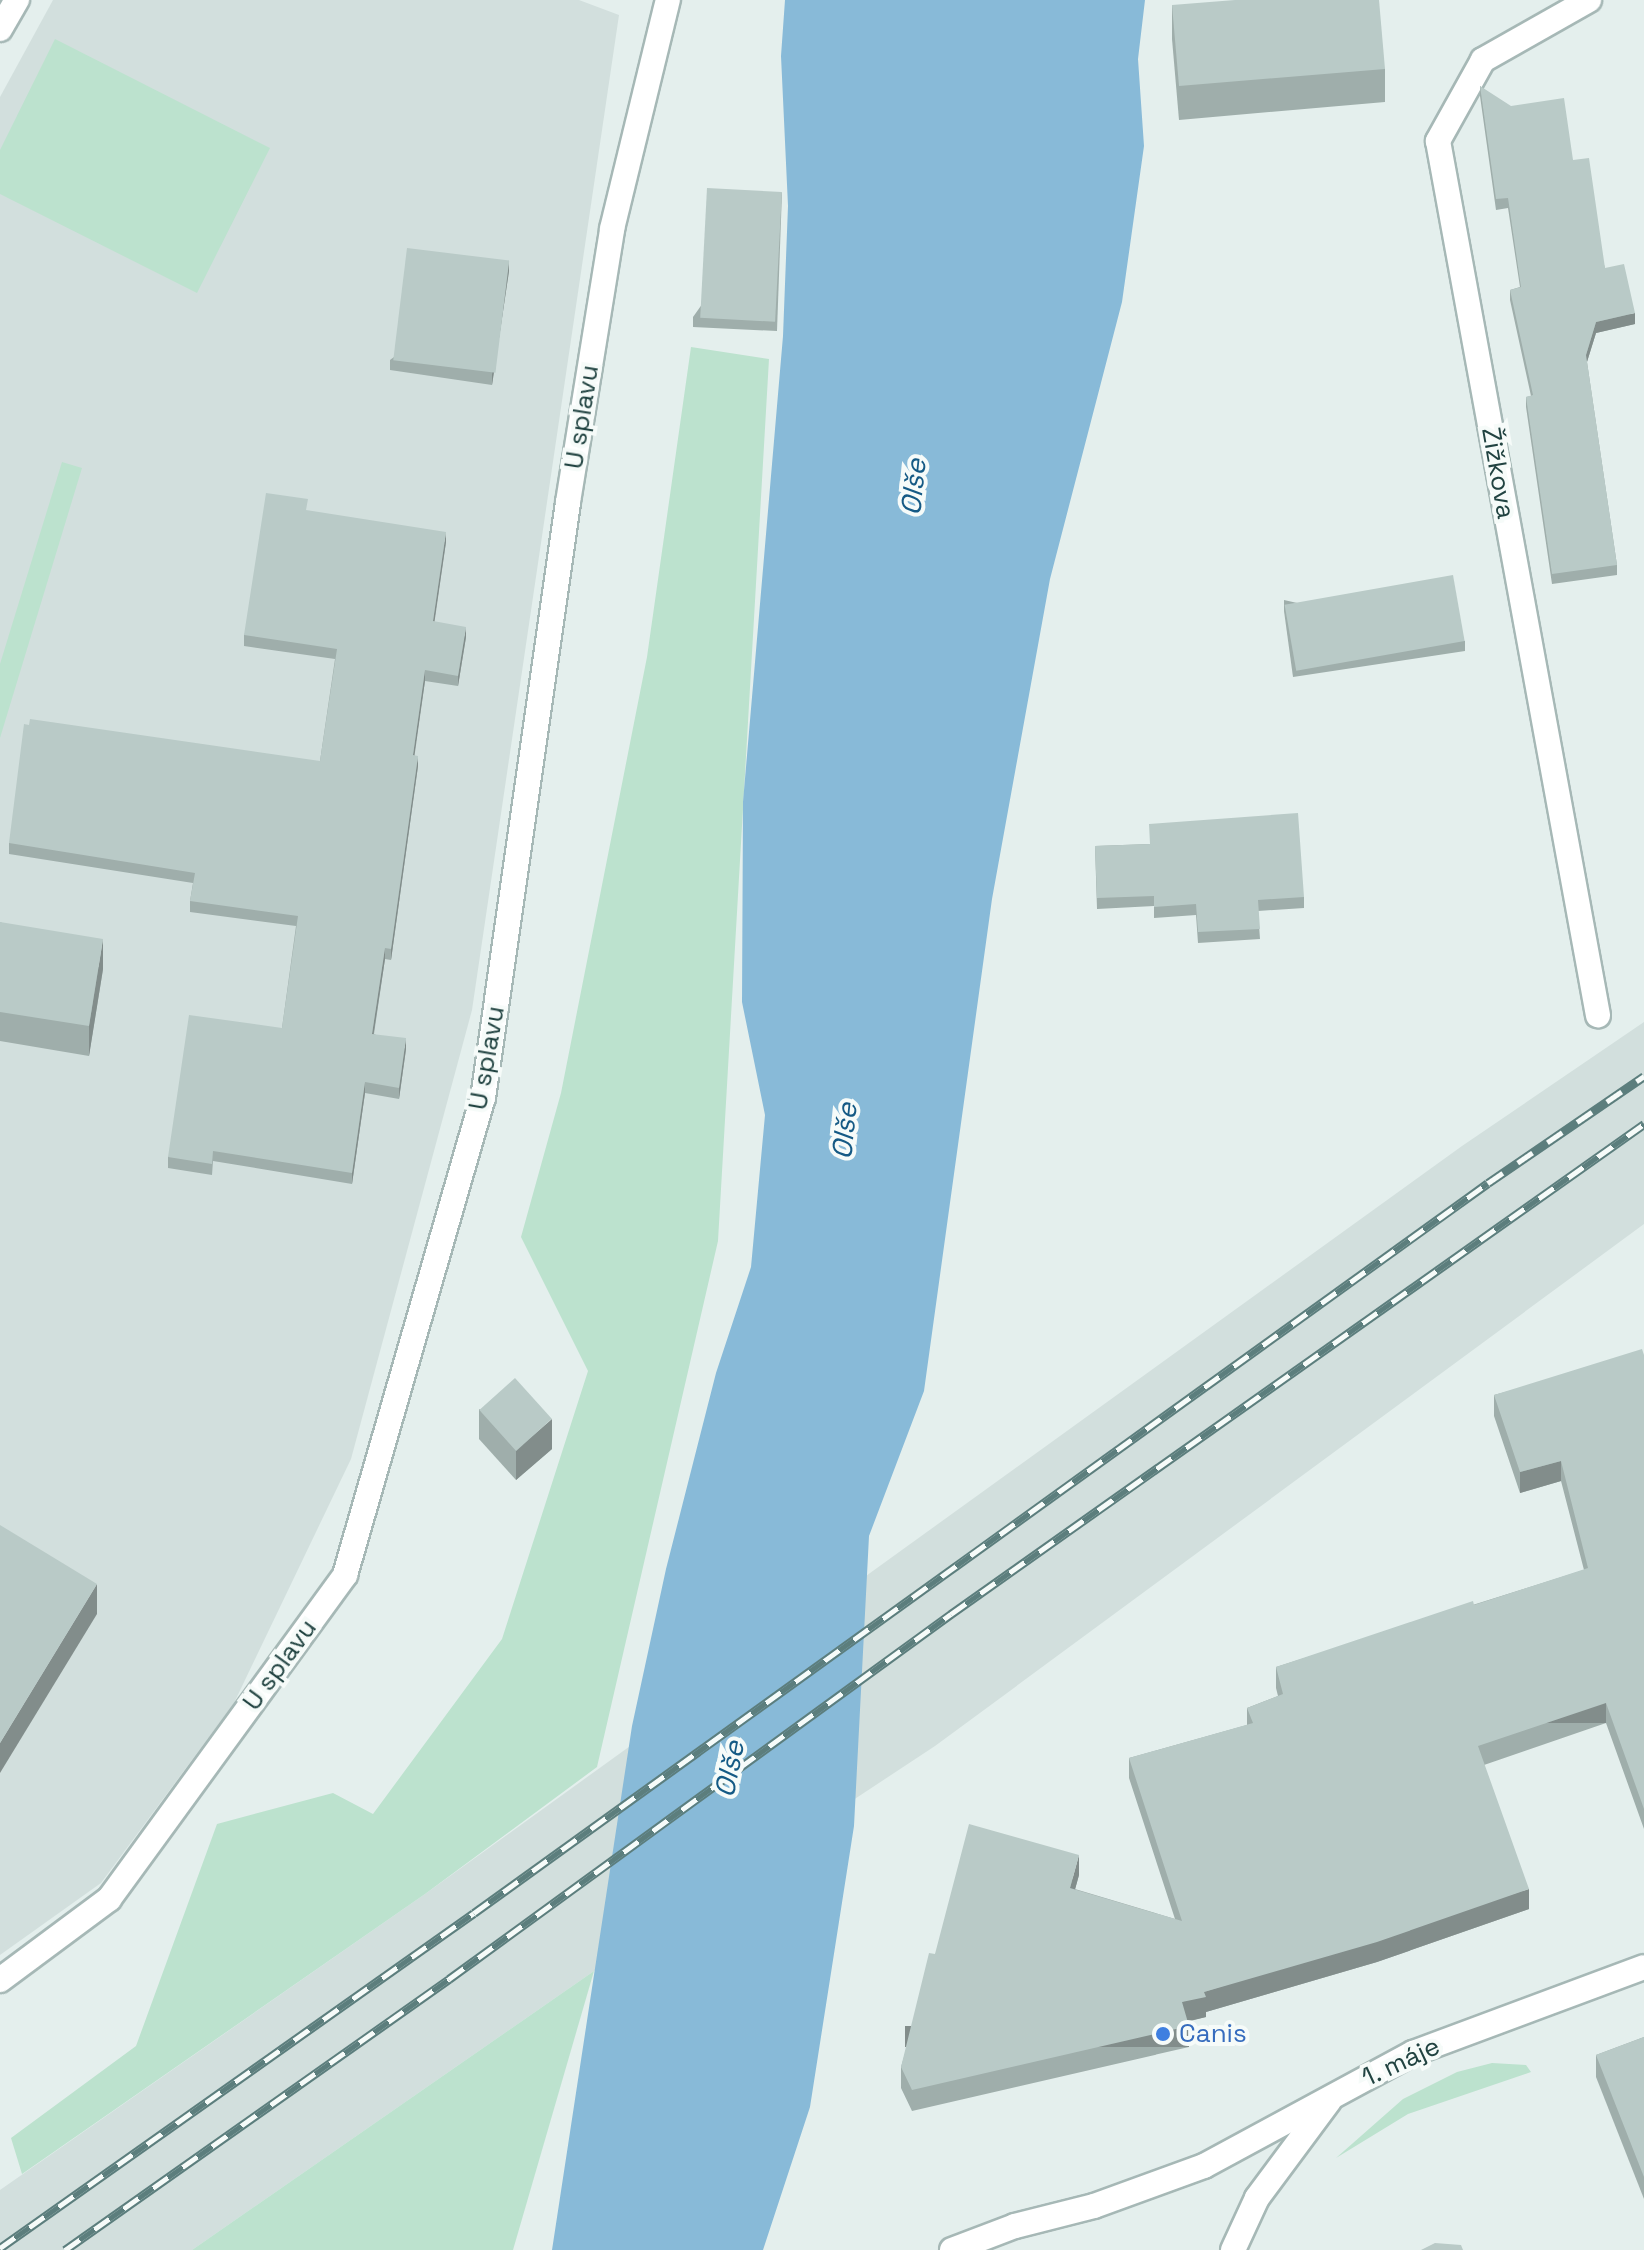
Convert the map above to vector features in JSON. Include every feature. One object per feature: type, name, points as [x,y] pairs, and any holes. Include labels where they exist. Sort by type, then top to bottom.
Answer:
[{"type":"street","points":[[0,29],[17,0]]},
{"type":"street","name":"U splavu","points":[[0,1980],[109,1899],[345,1575],[483,1098],[568,502],[612,229],[668,0]]},
{"type":"street","name":"Žižkova","points":[[1589,0],[1483,60],[1438,141],[1598,1015]]},
{"type":"street","name":"1. máje","points":[[1233,2250],[1257,2198],[1335,2093],[1413,2053],[1644,1967]]},
{"type":"street","points":[[952,2250],[1015,2226],[1094,2206],[1204,2166],[1335,2093]]},
{"type":"shaded area","points":[[53,0],[579,0],[619,15],[472,1010],[351,1459],[234,1703],[101,1883],[0,1955],[0,97]]},
{"type":"shaded area","points":[[1644,1022],[1644,1224],[935,1746],[594,1971],[192,2250],[0,2250],[0,2190],[425,1894],[1462,1146]]},
{"type":"green space","points":[[55,39],[270,148],[197,293],[0,194],[0,150]]},
{"type":"green space","points":[[691,347],[769,359],[718,1241],[597,1767],[425,1894],[22,2174],[11,2138],[136,2046],[217,1824],[333,1793],[373,1814],[502,1639],[588,1371],[521,1237],[561,1093],[647,657]]},
{"type":"green space","points":[[62,462],[82,468],[0,738],[0,664]]},
{"type":"green space","points":[[594,1971],[513,2250],[192,2250]]},
{"type":"green space","points":[[1492,2063],[1526,2065],[1531,2072],[1408,2114],[1336,2158],[1403,2099],[1457,2072]]},
{"type":"water","name":"Olše","points":[[785,0],[1145,0],[1138,59],[1144,146],[1122,302],[1050,579],[992,899],[924,1391],[869,1536],[854,1826],[810,2107],[763,2250],[552,2250],[632,1726],[666,1569],[716,1373],[751,1267],[765,1115],[742,1002],[743,802],[783,336],[788,206],[781,56]]},
{"type":"building","points":[[1235,0],[1379,0],[1385,69],[1179,86],[1172,5]]},
{"type":"building","points":[[1480,86],[1511,106],[1564,98],[1573,160],[1589,158],[1605,268],[1624,264],[1635,313],[1596,322],[1586,355],[1617,565],[1552,574],[1526,397],[1533,395],[1510,290],[1521,287],[1508,198],[1496,199]]},
{"type":"building","points":[[707,188],[782,192],[775,322],[700,318]]},
{"type":"building","points":[[407,248],[509,261],[495,373],[393,360]]},
{"type":"building","points":[[266,493],[308,499],[306,510],[446,532],[433,621],[466,627],[458,676],[425,670],[413,755],[418,756],[391,949],[385,948],[372,1034],[406,1038],[399,1088],[365,1082],[352,1173],[213,1151],[212,1164],[168,1157],[189,1015],[282,1028],[298,916],[190,901],[195,873],[9,843],[24,724],[29,725],[30,719],[320,761],[337,649],[244,635]]},
{"type":"building","points":[[1453,575],[1465,641],[1296,671],[1285,605]]},
{"type":"building","points":[[1298,813],[1304,897],[1258,900],[1260,929],[1198,932],[1196,904],[1154,907],[1154,896],[1097,898],[1095,846],[1150,844],[1149,824]]},
{"type":"building","points":[[0,922],[103,939],[89,1026],[0,1012]]},
{"type":"building","points":[[1642,1349],[1644,1809],[1606,1703],[1478,1746],[1529,1889],[1377,1942],[1204,1992],[1206,1997],[1182,2002],[1189,2026],[912,2090],[901,2067],[929,1953],[935,1954],[969,1824],[1079,1855],[1070,1888],[1182,1921],[1129,1758],[1253,1723],[1247,1708],[1283,1694],[1276,1667],[1473,1601],[1474,1605],[1588,1568],[1561,1461],[1520,1472],[1494,1395]]},
{"type":"building","points":[[515,1378],[552,1419],[516,1451],[479,1410]]},
{"type":"building","points":[[0,1525],[97,1584],[0,1743]]},
{"type":"building","points":[[1644,2037],[1644,2177],[1596,2055]]},
{"type":"building","points":[[1435,2243],[1461,2245],[1463,2250],[1421,2250]]},
{"type":"railway","points":[[0,2248],[474,1913],[1488,1183],[1644,1076]]},
{"type":"railway","points":[[65,2250],[449,1979],[951,1614],[1644,1124]]},
{"type":"place","name":"Canis","points":[[1163,2034]]}]
